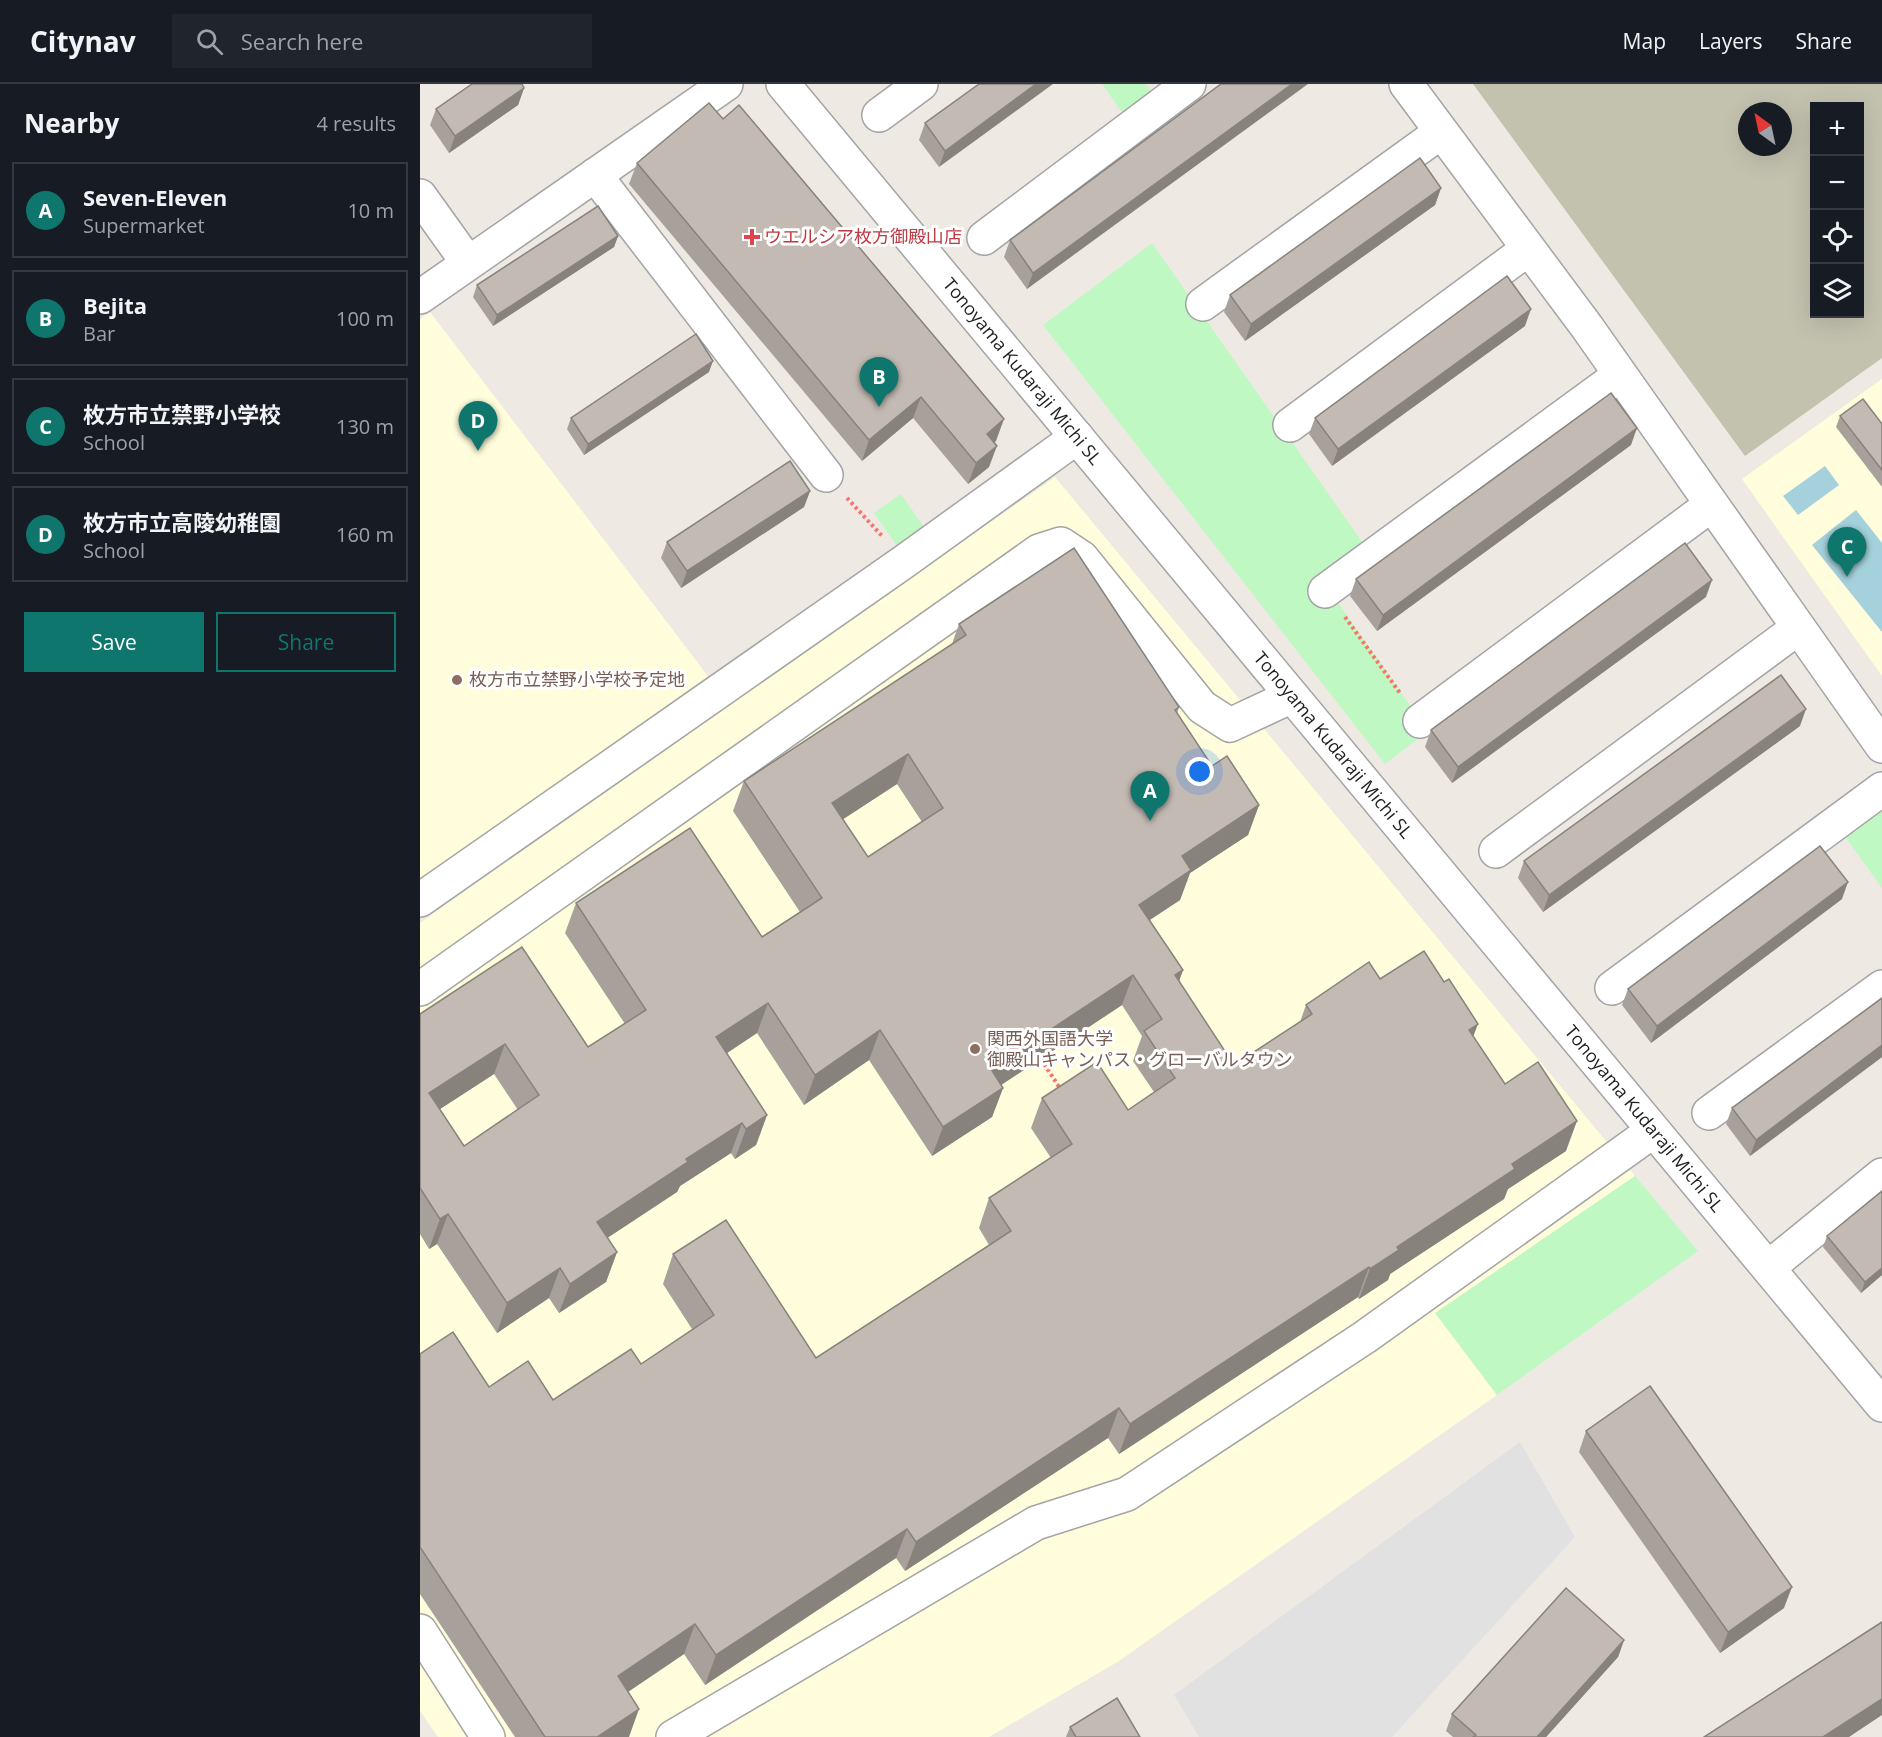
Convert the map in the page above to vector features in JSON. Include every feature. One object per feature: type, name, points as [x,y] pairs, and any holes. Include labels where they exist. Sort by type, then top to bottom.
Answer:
[{"type":"street","points":[[420,297],[726,84]]},
{"type":"street","name":"Tonoyama Kudaraji Michi SL","points":[[783,84],[1882,1405]]},
{"type":"street","points":[[879,116],[921,84]]},
{"type":"street","points":[[984,238],[1189,84]]},
{"type":"street","points":[[1406,84],[1620,375],[1882,746]]},
{"type":"street","points":[[1203,304],[1441,132]]},
{"type":"street","points":[[596,175],[826,475]]},
{"type":"street","points":[[420,196],[468,263]]},
{"type":"street","points":[[1290,425],[1528,249]]},
{"type":"street","points":[[1325,591],[1620,375]]},
{"type":"street","points":[[420,900],[906,561],[1077,437]]},
{"type":"street","points":[[1420,721],[1711,505]]},
{"type":"street","points":[[420,989],[1039,551],[1061,544],[1082,558],[1202,707],[1230,724],[1292,696]]},
{"type":"street","points":[[1496,851],[1798,628]]},
{"type":"street","points":[[1612,988],[1882,789]]},
{"type":"street","points":[[1709,1113],[1882,987]]},
{"type":"street","points":[[673,1737],[1036,1523],[1127,1494],[1365,1337],[1653,1131]]},
{"type":"street","points":[[1769,1267],[1882,1175]]},
{"type":"street","points":[[420,1631],[488,1737]]},
{"type":"path","points":[[826,475],[906,561]]},
{"type":"path","points":[[1325,591],[1420,721]]},
{"type":"path","points":[[1041,1059],[1064,1094]]},
{"type":"shaded area","points":[[1473,84],[1882,84],[1882,358],[1745,456]]},
{"type":"shaded area","points":[[430,312],[708,676],[420,881],[420,319]]},
{"type":"shaded area","points":[[1882,379],[1882,676],[1742,479]]},
{"type":"shaded area","name":"関西外国語大学 御殿山キャンパス・グローバルタウン","points":[[1055,477],[1635,1176],[1436,1313],[1497,1395],[1119,1661],[989,1737],[438,1737],[420,1711],[420,923]]},
{"type":"shaded area","points":[[1520,1442],[1575,1537],[1392,1737],[1199,1737],[1174,1695]]},
{"type":"green space","points":[[1102,84],[1146,84],[1155,96],[1126,118]]},
{"type":"green space","points":[[1152,243],[1365,546],[1322,580],[1428,731],[1385,764],[1043,325]]},
{"type":"green space","points":[[901,494],[924,527],[897,546],[874,513]]},
{"type":"green space","points":[[1882,801],[1882,888],[1841,831]]},
{"type":"green space","points":[[1635,1176],[1698,1251],[1497,1395],[1435,1313]]},
{"type":"water","points":[[1825,466],[1839,485],[1798,515],[1783,496]]},
{"type":"water","points":[[1856,510],[1882,543],[1882,632],[1812,545]]},
{"type":"building","points":[[472,84],[522,84],[524,88],[455,136],[436,109]]},
{"type":"building","points":[[979,84],[1036,84],[945,151],[925,123]]},
{"type":"building","points":[[1221,84],[1292,84],[1033,273],[1010,240]]},
{"type":"building","points":[[709,103],[723,119],[739,105],[1004,419],[987,434],[997,446],[976,463],[921,397],[869,440],[637,163]]},
{"type":"building","points":[[1420,158],[1441,188],[1251,324],[1230,295]]},
{"type":"building","points":[[598,206],[618,236],[497,315],[477,285]]},
{"type":"building","points":[[1507,276],[1531,309],[1338,449],[1315,418]]},
{"type":"building","points":[[696,334],[713,361],[588,444],[571,418]]},
{"type":"building","points":[[1611,393],[1637,428],[1383,615],[1356,579]]},
{"type":"building","points":[[1863,399],[1882,424],[1882,470],[1840,416]]},
{"type":"building","points":[[790,461],[810,491],[687,571],[667,542]]},
{"type":"building","points":[[1685,543],[1712,580],[1458,767],[1431,730]]},
{"type":"building","points":[[1074,548],[1179,707],[1175,710],[1212,766],[1227,756],[1259,805],[1182,856],[1191,870],[1139,905],[1183,970],[1175,975],[1234,1065],[1312,1014],[1306,1005],[1369,962],[1380,979],[1424,951],[1444,982],[1449,979],[1478,1024],[1469,1030],[1505,1084],[1538,1062],[1577,1121],[1512,1164],[1515,1169],[1397,1247],[1399,1250],[1370,1269],[1369,1267],[1130,1424],[1119,1408],[916,1542],[907,1529],[716,1655],[695,1624],[618,1676],[639,1709],[597,1737],[545,1737],[420,1547],[420,1354],[453,1332],[489,1387],[528,1361],[553,1400],[631,1349],[641,1364],[714,1315],[673,1254],[726,1220],[816,1358],[1011,1231],[989,1198],[1072,1144],[1042,1098],[1097,1062],[1128,1110],[1175,1078],[1144,1031],[1162,1019],[1133,975],[991,1069],[1003,1088],[943,1127],[880,1030],[815,1075],[768,1003],[716,1037],[767,1115],[746,1129],[742,1123],[686,1159],[688,1162],[597,1222],[617,1252],[570,1284],[560,1268],[507,1303],[448,1214],[440,1219],[420,1188],[420,1014],[522,947],[588,1047],[646,1010],[576,903],[690,828],[762,937],[822,898],[744,781],[966,635],[959,624]],"holes":[[[908,754],[943,808],[868,857],[832,803]],[[505,1044],[539,1095],[464,1146],[429,1093]]]},
{"type":"building","points":[[1781,675],[1806,709],[1549,895],[1524,861]]},
{"type":"building","points":[[1820,846],[1848,882],[1657,1026],[1628,989]]},
{"type":"building","points":[[1882,998],[1882,1045],[1756,1140],[1732,1108]]},
{"type":"building","points":[[1882,1191],[1882,1268],[1865,1282],[1827,1236]]},
{"type":"building","points":[[1650,1386],[1792,1587],[1728,1632],[1586,1431]]},
{"type":"building","points":[[1566,1588],[1624,1640],[1537,1737],[1473,1737],[1476,1735],[1452,1714]]},
{"type":"building","points":[[1882,1622],[1882,1699],[1823,1737],[1704,1737]]},
{"type":"building","points":[[1117,1698],[1140,1737],[1076,1737],[1070,1727]]},
{"type":"place","name":"ウエルシア枚方御殿山店","points":[[752,237]]},
{"type":"place","name":"Bejita","points":[[879,407]]},
{"type":"place","name":"枚方市立高陵幼稚園","points":[[478,451]]},
{"type":"place","name":"枚方市立禁野小学校","points":[[1847,577]]},
{"type":"place","name":"枚方市立禁野小学校予定地","points":[[457,680]]},
{"type":"place","name":"Seven-Eleven","points":[[1150,821]]},
{"type":"place","name":"関西外国語大学 御殿山キャンパス・グローバルタウン","points":[[975,1049]]}]
